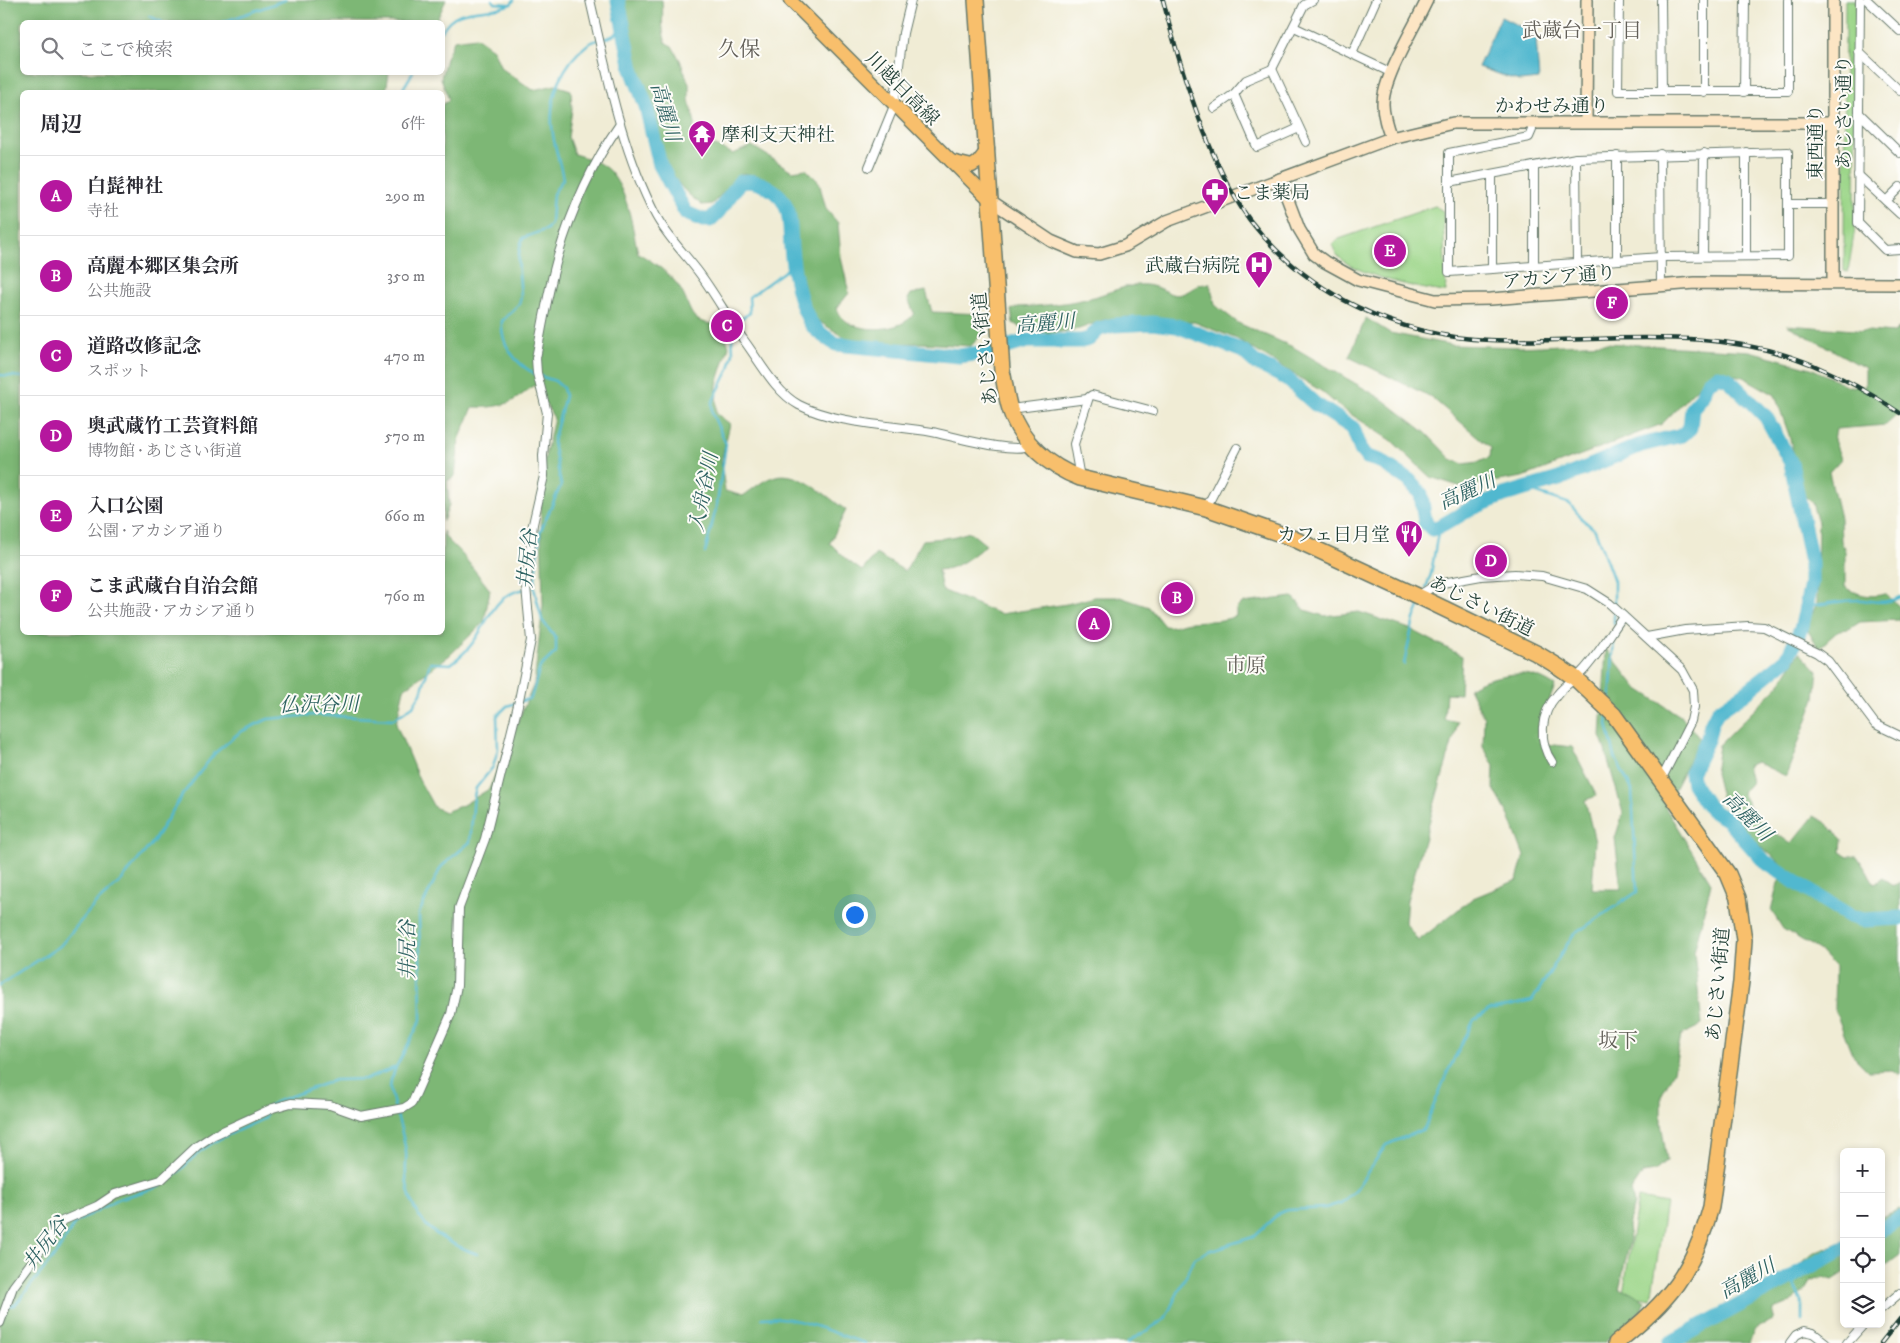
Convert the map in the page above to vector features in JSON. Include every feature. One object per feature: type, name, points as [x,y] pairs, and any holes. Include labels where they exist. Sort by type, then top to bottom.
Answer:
[{"type":"highway","name":"あじさい街道","points":[[976,0],[988,149],[1002,371],[1010,409],[1031,445],[1064,472],[1080,478],[1206,508],[1292,538],[1421,597],[1536,653],[1575,678],[1614,715],[1718,859],[1738,898],[1744,940],[1741,982],[1712,1207],[1702,1240],[1685,1274],[1666,1299],[1640,1325],[1616,1343]]},
{"type":"main road","name":"川越日高線","points":[[790,0],[991,201]]},
{"type":"main road","points":[[949,160],[972,166],[983,157],[988,149]]},
{"type":"street","points":[[590,0],[620,124],[637,174],[657,217],[675,244],[697,270],[727,317],[790,399],[821,414],[932,432],[1016,450],[1031,445]]},
{"type":"street","points":[[869,167],[894,106],[903,33],[911,0]]},
{"type":"street","points":[[1214,108],[1234,94],[1246,80],[1272,69],[1304,5],[1313,0]]},
{"type":"street","points":[[1352,54],[1376,0]]},
{"type":"street","points":[[1391,138],[1385,121],[1383,103],[1392,73],[1427,0]]},
{"type":"street","points":[[1586,122],[1587,0]]},
{"type":"street","points":[[1619,0],[1618,91],[1704,92],[1788,91],[1788,0]]},
{"type":"street","points":[[1661,0],[1662,91]]},
{"type":"street","points":[[1704,0],[1704,92]]},
{"type":"street","points":[[1744,92],[1746,0]]},
{"type":"street","name":"東西通り","points":[[1833,0],[1833,283]]},
{"type":"street","name":"あじさい通り","points":[[1860,0],[1858,223],[1885,250],[1900,249]]},
{"type":"street","points":[[1867,0],[1900,31]]},
{"type":"street","points":[[1294,27],[1392,73]]},
{"type":"street","points":[[1859,52],[1900,91]]},
{"type":"street","points":[[1272,69],[1306,142]]},
{"type":"street","points":[[1234,94],[1257,147],[1299,128]]},
{"type":"street","points":[[1859,114],[1900,154]]},
{"type":"street","name":"かわせみ通り","points":[[991,201],[1050,241],[1077,252],[1099,254],[1125,246],[1167,221],[1280,179],[1391,138],[1453,123],[1833,123]]},
{"type":"street","points":[[0,1323],[13,1286],[62,1221],[98,1206],[115,1194],[161,1180],[205,1141],[266,1112],[291,1103],[330,1105],[361,1116],[368,1116],[404,1108],[412,1103],[451,1014],[457,986],[459,908],[485,839],[519,702],[531,640],[526,589],[533,524],[544,476],[547,413],[536,358],[558,256],[584,190],[607,142],[620,124]]},
{"type":"street","points":[[1449,182],[1576,158],[1660,154],[1788,152],[1788,256],[1617,259],[1449,272],[1449,182],[1449,153],[1529,137],[1532,124]]},
{"type":"street","points":[[1746,152],[1746,256]]},
{"type":"street","points":[[1660,154],[1661,286]]},
{"type":"street","points":[[1703,256],[1704,154]]},
{"type":"street","points":[[1617,156],[1617,259]]},
{"type":"street","points":[[1576,158],[1577,262]]},
{"type":"street","points":[[1534,166],[1534,265]]},
{"type":"street","points":[[1492,174],[1492,269]]},
{"type":"street","points":[[1858,175],[1900,214]]},
{"type":"street","name":"アカシア通り","points":[[1280,179],[1299,229],[1314,254],[1336,270],[1358,280],[1415,296],[1449,301],[1661,286],[1833,283],[1900,284]]},
{"type":"street","points":[[1886,201],[1900,187]]},
{"type":"street","points":[[1788,204],[1833,204]]},
{"type":"street","points":[[1080,478],[1074,444],[1088,399],[1092,395],[1153,412]]},
{"type":"street","points":[[1010,409],[1088,399]]},
{"type":"street","points":[[1206,508],[1237,448]]},
{"type":"street","points":[[1421,597],[1437,584],[1482,576],[1515,574],[1542,576],[1586,589],[1609,602],[1682,670],[1689,681],[1694,700],[1690,721],[1661,780]]},
{"type":"street","points":[[1552,762],[1545,751],[1544,722],[1549,704],[1582,672],[1624,616]]},
{"type":"street","points":[[1647,637],[1685,630],[1748,626],[1764,627],[1817,653],[1839,673],[1875,724],[1900,736]]},
{"type":"street","points":[[1885,1305],[1900,1293]]},
{"type":"street","points":[[1847,1343],[1860,1328]]},
{"type":"street","points":[[1790,1343],[1796,1335],[1804,1331],[1813,1333],[1826,1343]]},
{"type":"green space","points":[[0,0],[446,0],[437,20],[20,20],[20,75],[389,75],[386,90],[20,90],[20,635],[445,635],[445,536],[490,590],[484,622],[450,655],[404,689],[396,724],[419,780],[434,807],[445,812],[463,805],[489,789],[534,684],[543,605],[540,478],[554,418],[534,385],[513,401],[492,407],[473,407],[459,440],[455,476],[447,481],[449,505],[445,516],[445,103],[449,100],[441,78],[442,75],[445,75],[446,58],[454,40],[476,37],[493,49],[501,68],[533,90],[555,85],[571,90],[572,110],[568,137],[574,154],[604,166],[618,183],[629,212],[638,253],[660,268],[675,282],[696,318],[701,322],[709,324],[720,324],[729,346],[717,384],[716,413],[730,424],[721,461],[725,491],[743,496],[767,479],[785,475],[813,486],[846,510],[830,543],[847,560],[862,571],[876,554],[905,571],[923,540],[952,537],[970,532],[986,545],[958,565],[938,570],[942,590],[1000,614],[1067,604],[1095,597],[1120,597],[1149,607],[1164,626],[1171,626],[1188,622],[1230,618],[1236,616],[1236,609],[1242,603],[1293,597],[1305,610],[1324,616],[1359,612],[1410,629],[1462,656],[1460,694],[1446,693],[1444,719],[1458,722],[1407,900],[1405,922],[1418,941],[1473,898],[1517,880],[1524,856],[1509,816],[1493,787],[1494,766],[1483,746],[1484,718],[1469,688],[1489,679],[1516,674],[1534,676],[1555,686],[1542,719],[1546,744],[1572,747],[1597,796],[1585,800],[1595,842],[1592,889],[1621,889],[1615,838],[1623,813],[1601,736],[1606,649],[1637,688],[1682,717],[1700,739],[1665,807],[1711,883],[1694,952],[1702,1025],[1681,1035],[1674,1071],[1661,1096],[1661,1122],[1667,1161],[1655,1171],[1643,1173],[1631,1191],[1634,1204],[1628,1226],[1630,1240],[1619,1290],[1631,1292],[1645,1301],[1641,1311],[1604,1343],[0,1343]]},
{"type":"green space","points":[[624,0],[662,0],[664,37],[666,43],[672,46],[680,60],[689,84],[689,100],[695,123],[692,132],[694,148],[716,146],[733,154],[752,146],[792,171],[806,169],[819,182],[826,209],[838,223],[841,257],[849,293],[837,308],[842,317],[858,327],[880,329],[901,324],[914,313],[908,299],[911,294],[926,291],[932,312],[984,314],[984,332],[971,346],[922,343],[876,344],[846,338],[815,319],[808,304],[795,246],[795,225],[791,205],[759,176],[742,173],[712,204],[702,205],[689,194],[671,172],[661,147],[649,99],[635,60]]},
{"type":"green space","points":[[1845,0],[1856,0],[1855,228],[1848,272],[1844,271]]},
{"type":"green space","points":[[1435,206],[1443,211],[1446,292],[1421,288],[1372,275],[1346,263],[1338,256],[1332,245],[1339,239]]},
{"type":"green space","points":[[1199,284],[1210,284],[1215,305],[1238,323],[1293,347],[1382,399],[1426,433],[1451,459],[1463,464],[1479,462],[1490,457],[1491,448],[1431,397],[1349,357],[1366,318],[1390,333],[1452,345],[1519,347],[1605,343],[1750,351],[1811,368],[1848,386],[1865,387],[1865,368],[1787,325],[1894,333],[1900,327],[1900,412],[1886,425],[1836,429],[1834,440],[1841,459],[1829,472],[1840,518],[1841,541],[1845,551],[1845,587],[1864,595],[1885,594],[1900,607],[1900,620],[1860,622],[1849,629],[1839,630],[1819,648],[1808,631],[1807,625],[1817,603],[1818,523],[1812,503],[1803,494],[1789,435],[1775,395],[1743,377],[1714,370],[1662,424],[1523,477],[1462,487],[1430,477],[1391,440],[1341,408],[1321,391],[1237,339],[1194,322],[1171,323],[1129,317],[1104,320],[1079,329],[1053,333],[1026,331],[1013,323],[1011,310],[1018,307],[1078,301],[1124,287],[1139,285],[1155,287],[1176,295],[1182,294]]},
{"type":"green space","points":[[1800,652],[1818,671],[1815,698],[1786,776],[1756,762],[1747,766],[1751,782],[1742,793],[1757,819],[1791,844],[1814,816],[1825,822],[1842,839],[1841,852],[1848,856],[1857,856],[1875,884],[1883,878],[1893,886],[1900,882],[1900,1074],[1892,1070],[1868,1071],[1853,1056],[1834,1008],[1835,967],[1819,950],[1783,929],[1771,910],[1778,883],[1787,869],[1754,840],[1722,801],[1715,773],[1719,745],[1779,685]]},
{"type":"green space","points":[[1638,1198],[1666,1203],[1651,1299],[1623,1294]]},
{"type":"green space","points":[[1900,1209],[1900,1255],[1885,1266],[1885,1238],[1885,1215]]},
{"type":"green space","points":[[1840,1243],[1840,1276],[1833,1280],[1823,1277],[1812,1280],[1796,1299],[1774,1309],[1773,1320],[1757,1328],[1749,1343],[1680,1343],[1722,1319],[1756,1304],[1777,1283],[1814,1253]]},
{"type":"water","points":[[1501,17],[1529,31],[1536,38],[1539,79],[1519,81],[1478,67]]},
{"type":"waterway","points":[[229,20],[285,0]]},
{"type":"waterway","points":[[492,0],[495,3],[509,4]]},
{"type":"waterway","points":[[511,4],[514,0]]},
{"type":"waterway","name":"高麗川","points":[[618,0],[632,69],[646,106],[660,165],[686,213],[703,220],[710,220],[740,182],[754,182],[774,191],[787,209],[795,274],[804,310],[810,323],[836,344],[959,356],[990,352],[1027,341],[1081,341],[1089,339],[1099,329],[1114,325],[1152,323],[1177,326],[1243,351],[1256,363],[1286,378],[1315,404],[1353,428],[1361,450],[1367,457],[1380,461],[1409,480],[1421,494],[1425,522],[1432,529],[1443,525],[1470,509],[1504,495],[1559,479],[1641,445],[1682,435],[1690,428],[1692,408],[1701,398],[1708,382],[1718,376],[1728,379],[1766,417],[1791,463],[1811,562],[1811,583],[1802,626],[1787,659],[1745,693],[1717,712],[1711,724],[1708,738],[1691,773],[1693,784],[1706,804],[1714,812],[1728,820],[1764,861],[1812,893],[1850,916],[1863,920],[1900,918]]},
{"type":"waterway","points":[[445,26],[456,16],[464,13],[511,4]]},
{"type":"waterway","points":[[149,16],[158,20]]},
{"type":"waterway","name":"井尻谷","points":[[535,374],[521,364],[510,352],[506,345],[502,321],[519,304],[521,297],[519,252],[523,238],[547,229],[551,223],[553,194],[563,179],[552,126],[555,92],[559,81],[578,52],[592,42],[613,35],[623,26]]},
{"type":"waterway","points":[[402,90],[411,75]]},
{"type":"waterway","name":"入舟谷川","points":[[705,553],[717,504],[726,444],[712,413],[712,403],[729,369],[733,353],[732,333],[737,321],[750,313],[749,297],[793,265]]},
{"type":"waterway","points":[[0,375],[20,377]]},
{"type":"waterway","name":"井尻谷","points":[[267,1108],[275,1102],[335,1080],[367,1079],[396,1067],[421,1020],[419,913],[441,867],[470,842],[476,788],[493,767],[498,749],[497,716],[507,706],[531,698],[540,667],[556,652],[556,639],[542,620],[534,588],[540,532],[561,485],[553,442],[565,396],[563,388],[555,381],[540,376]]},
{"type":"waterway","points":[[1525,489],[1570,504],[1582,519],[1595,530],[1614,581],[1614,604]]},
{"type":"waterway","points":[[1426,588],[1431,574],[1439,526]]},
{"type":"waterway","name":"仏沢谷川","points":[[0,985],[60,946],[95,904],[121,881],[153,842],[183,794],[215,753],[240,732],[268,719],[313,715],[394,719],[413,706],[421,693],[430,663],[451,664],[471,645],[499,603],[506,596],[526,589]]},
{"type":"waterway","points":[[1808,605],[1856,600],[1885,602],[1900,597]]},
{"type":"waterway","points":[[1404,664],[1414,619],[1421,602]]},
{"type":"waterway","points":[[1614,610],[1614,624]]},
{"type":"waterway","points":[[1610,704],[1614,635]]},
{"type":"waterway","points":[[1127,1343],[1165,1319],[1195,1258],[1208,1251],[1253,1237],[1279,1213],[1288,1210],[1325,1208],[1341,1203],[1354,1192],[1386,1145],[1424,1129],[1448,1071],[1474,1020],[1489,1010],[1532,1001],[1573,935],[1637,892],[1632,790],[1615,757],[1607,724],[1608,717]]},
{"type":"waterway","points":[[396,1067],[390,1088],[405,1144],[406,1175],[413,1205],[419,1217],[438,1235],[477,1254]]},
{"type":"waterway","name":"井尻谷","points":[[9,1306],[15,1305],[56,1254],[75,1223],[118,1199],[155,1188],[172,1178],[200,1151],[219,1139],[265,1118],[266,1114]]},
{"type":"waterway","name":"高麗川","points":[[1885,1227],[1900,1218]]},
{"type":"waterway","name":"高麗川","points":[[1670,1343],[1840,1250]]},
{"type":"waterway","points":[[1791,1278],[1802,1302],[1802,1320]]},
{"type":"waterway","points":[[762,1318],[788,1319],[801,1322],[865,1343]]},
{"type":"railway","points":[[1163,0],[1197,114],[1221,172],[1235,197],[1249,219],[1272,246],[1298,269],[1326,289],[1356,306],[1388,320],[1456,337],[1490,340],[1694,339],[1735,344],[1774,352],[1813,365],[1858,387],[1900,413]]},
{"type":"railway","points":[[1881,1343],[1900,1319]]},
{"type":"place","name":"摩利支天神社","points":[[702,158]]},
{"type":"place","name":"こま薬局","points":[[1215,216]]},
{"type":"place","name":"入口公園","points":[[1390,251]]},
{"type":"place","name":"武蔵台病院","points":[[1259,289]]},
{"type":"place","name":"こま武蔵台自治会館","points":[[1612,303]]},
{"type":"place","name":"道路改修記念","points":[[727,326]]},
{"type":"place","name":"カフェ日月堂","points":[[1409,558]]},
{"type":"place","name":"奥武蔵竹工芸資料館","points":[[1491,561]]},
{"type":"place","name":"高麗本郷区集会所","points":[[1177,598]]},
{"type":"place","name":"白髭神社","points":[[1094,624]]},
{"type":"district","name":"武蔵台一丁目","points":[[1582,30]]},
{"type":"district","name":"久保","points":[[739,49]]},
{"type":"district","name":"市原","points":[[1246,665]]},
{"type":"district","name":"坂下","points":[[1618,1040]]}]
